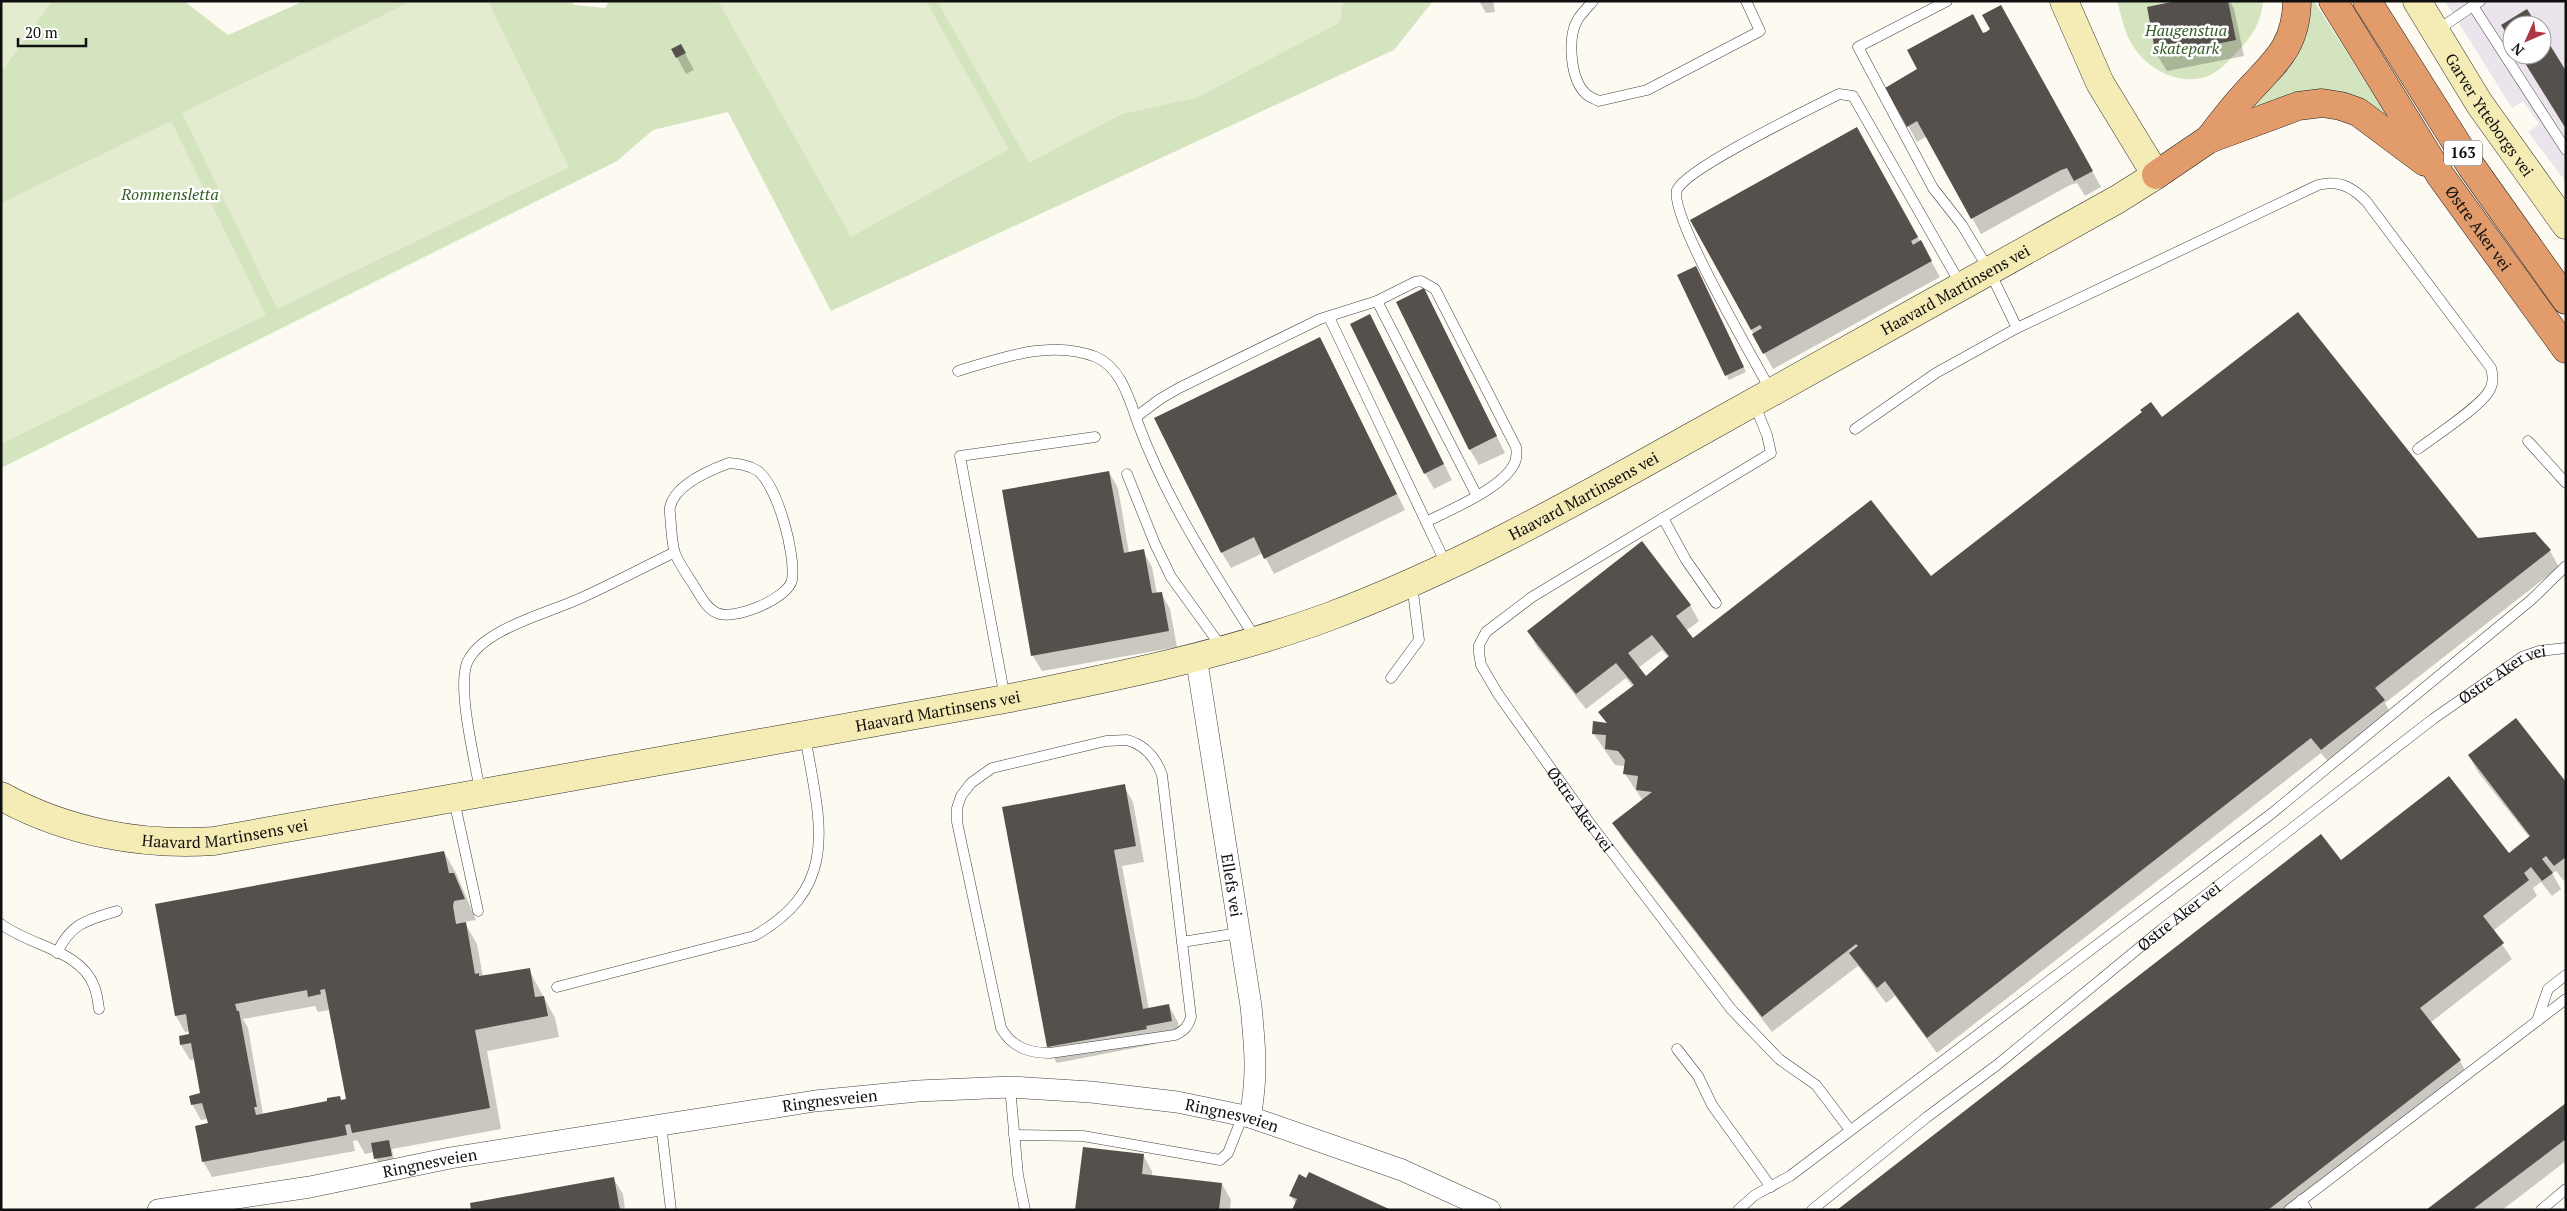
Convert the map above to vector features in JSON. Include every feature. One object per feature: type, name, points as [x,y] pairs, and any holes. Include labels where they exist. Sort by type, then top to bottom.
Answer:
[{"type":"highway","points":[[2209,139],[2244,96],[2279,61],[2294,28],[2298,1]]},
{"type":"highway","name":"Østre Aker vei","points":[[2333,1],[2440,175],[2566,349]]},
{"type":"highway","name":"Østre Aker vei","points":[[2367,1],[2471,166],[2566,300]]},
{"type":"highway","points":[[2156,175],[2209,139],[2298,106],[2322,103],[2341,106],[2358,112],[2440,175]]},
{"type":"street","points":[[2064,1],[2100,83],[2156,175]]},
{"type":"street","name":"Garver Ytteborgs vei","points":[[2417,1],[2509,147],[2566,225]]},
{"type":"street","name":"Haavard Martinsens vei","points":[[3,802],[91,831],[127,838],[182,843],[214,841],[1005,699],[1112,677],[1223,650],[1328,617],[1412,584],[1531,526],[2118,199],[2156,175]]},
{"type":"street","name":"Ellefs vei","points":[[1196,656],[1216,775],[1256,1054],[1256,1085],[1246,1116]]},
{"type":"street","name":"Ringnesveien","points":[[159,1210],[310,1187],[450,1158],[815,1101],[918,1090],[1010,1087],[1091,1092],[1177,1102],[1246,1116],[1402,1170],[1490,1210]]},
{"type":"lane","points":[[1593,1],[1578,20],[1571,37],[1572,59],[1577,80],[1585,94],[1599,101],[1647,90],[1760,31],[1746,1]]},
{"type":"lane","points":[[1947,1],[1858,46],[1933,188],[1962,225],[1989,270],[2016,328]]},
{"type":"lane","points":[[2435,32],[2477,4],[2566,150]]},
{"type":"lane","points":[[1762,397],[1690,240],[1677,206],[1677,190],[1686,179],[1716,160],[1839,94],[1853,96],[1962,286]]},
{"type":"lane","points":[[1855,430],[1936,373],[2016,328],[2318,185],[2329,182],[2350,187],[2366,201],[2491,368],[2492,385],[2484,397],[2418,449]]},
{"type":"lane","points":[[1136,417],[1160,399],[1179,388],[1329,317],[1377,301],[1421,281],[1436,289],[1516,447],[1517,455],[1513,466],[1492,486],[1426,522]]},
{"type":"lane","points":[[1377,301],[1476,494]]},
{"type":"lane","points":[[1329,317],[1447,567]]},
{"type":"lane","points":[[958,371],[1032,352],[1055,349],[1096,357],[1114,372],[1132,405],[1159,473],[1218,579],[1256,640]]},
{"type":"lane","name":"Østre Aker vei","points":[[1762,397],[1771,453],[1532,597],[1486,632],[1479,645],[1481,665],[1498,694],[1584,814],[1732,1009],[1778,1059],[1816,1085],[1850,1130]]},
{"type":"lane","points":[[1005,699],[960,456],[1095,437]]},
{"type":"lane","points":[[2528,442],[2566,483]]},
{"type":"lane","points":[[729,464],[742,464],[757,470],[768,483],[791,545],[792,581],[788,590],[777,599],[724,615],[716,613],[707,606],[673,553],[670,507],[675,495],[704,472],[729,464]]},
{"type":"lane","points":[[1127,474],[1155,544],[1171,577],[1223,650]]},
{"type":"lane","points":[[1663,518],[1686,560],[1716,603]]},
{"type":"lane","points":[[480,794],[464,686],[467,662],[477,648],[510,627],[580,598],[673,553]]},
{"type":"lane","name":"Østre Aker vei","points":[[1738,1210],[1755,1195],[1790,1176],[2271,814],[2531,600],[2566,566]]},
{"type":"lane","points":[[1391,678],[1419,640],[1412,584]]},
{"type":"lane","name":"Østre Aker vei","points":[[1812,1210],[1927,1117],[1997,1064],[2162,929],[2434,719],[2522,657],[2538,651],[2564,646]]},
{"type":"lane","points":[[557,987],[754,936],[774,925],[792,909],[806,891],[816,868],[819,844],[818,816],[805,735]]},
{"type":"lane","points":[[1127,740],[1138,743],[1158,763],[1162,776],[1182,942],[1191,1017],[1184,1031],[1160,1038],[1050,1052],[1038,1053],[1016,1046],[1001,1028],[957,822],[957,808],[962,796],[971,783],[992,768],[1106,741],[1127,740]]},
{"type":"lane","points":[[454,799],[478,911]]},
{"type":"lane","points":[[57,953],[64,938],[74,928],[86,920],[117,911]]},
{"type":"lane","points":[[1,924],[28,941],[73,961],[88,976],[94,986],[99,1009]]},
{"type":"lane","points":[[1182,942],[1239,933]]},
{"type":"lane","points":[[2537,1021],[2548,989],[2566,975]]},
{"type":"lane","points":[[2289,1210],[2566,999]]},
{"type":"lane","points":[[1677,1048],[1698,1076],[1718,1112],[1771,1187]]},
{"type":"lane","points":[[1010,1087],[1018,1175],[1025,1210]]},
{"type":"lane","points":[[1014,1135],[1082,1136],[1220,1160],[1228,1153],[1246,1116]]},
{"type":"lane","points":[[661,1124],[671,1210]]},
{"type":"lane","points":[[2540,1210],[2566,1189]]},
{"type":"lane","points":[[2301,1200],[2306,1210]]},
{"type":"shaded area","points":[[2445,1],[2566,1],[2566,182],[2528,132],[2539,124],[2523,101],[2512,108]]},
{"type":"green space","name":"Rommensletta","points":[[1,1],[184,1],[228,35],[304,1],[568,1],[575,5],[605,8],[609,1],[1433,1],[1394,50],[831,311],[728,112],[653,130],[617,161],[1,468]]},
{"type":"green space","points":[[1,1],[52,1],[4,69],[1,67]]},
{"type":"green space","points":[[412,1],[488,1],[569,167],[277,309],[182,113]]},
{"type":"green space","points":[[718,1],[926,1],[1009,149],[851,237]]},
{"type":"green space","points":[[937,1],[1344,1],[1339,23],[1196,98],[1122,114],[1029,163]]},
{"type":"green space","name":"Haugenstua skatepark","points":[[2117,1],[2263,1],[2258,23],[2254,30],[2246,43],[2229,60],[2208,76],[2197,79],[2185,79],[2163,73],[2153,67],[2136,51],[2126,32]]},
{"type":"green space","points":[[2307,1],[2314,1],[2386,114],[2267,104],[2252,106]]},
{"type":"green space","points":[[171,121],[266,315],[1,444],[1,203]]},
{"type":"building","points":[[2176,1],[2228,1],[2236,40],[2156,56],[2147,7]]},
{"type":"building","points":[[2001,5],[2093,171],[2074,181],[2067,168],[2061,170],[1971,219],[1917,121],[1907,127],[1885,88],[1917,69],[1907,50],[1973,14],[1983,33],[1986,32],[1990,29],[1982,15]]},
{"type":"building","points":[[2527,9],[2531,15],[2517,15]]},
{"type":"building","points":[[681,44],[686,53],[676,58],[671,49]]},
{"type":"building","points":[[2552,48],[2566,71],[2566,129],[2526,65],[2552,65]]},
{"type":"building","points":[[1857,127],[1918,237],[1911,241],[1913,245],[1921,240],[1932,261],[1763,354],[1752,334],[1762,328],[1760,325],[1751,330],[1690,220]]},
{"type":"building","points":[[1696,266],[1744,367],[1725,376],[1677,275]]},
{"type":"building","points":[[1424,288],[1497,436],[1469,450],[1396,302]]},
{"type":"building","points":[[2298,312],[2478,538],[2535,532],[2551,550],[2375,688],[2385,700],[2321,750],[2311,738],[1927,1038],[1885,981],[1877,988],[1849,953],[1858,946],[1856,944],[1762,1017],[1612,823],[1652,792],[1636,790],[1638,776],[1623,774],[1625,760],[1618,751],[1605,749],[1606,735],[1592,734],[1593,721],[1607,723],[1598,712],[1634,685],[1616,663],[1576,694],[1527,631],[1642,541],[1691,605],[1676,616],[1693,638],[1871,500],[1931,576],[2142,412],[2140,410],[2151,402],[2162,417]],"holes":[[[1652,635],[1669,656],[1646,676],[1628,653]]]},
{"type":"building","points":[[1370,314],[1444,464],[1424,474],[1350,324]]},
{"type":"building","points":[[1320,337],[1397,494],[1264,559],[1254,537],[1221,553],[1154,418]]},
{"type":"building","points":[[1109,471],[1124,553],[1144,549],[1152,593],[1162,592],[1169,631],[1031,656],[1002,490]]},
{"type":"building","points":[[2516,718],[2566,782],[2566,857],[2554,866],[2546,856],[2542,859],[2553,873],[2542,881],[2531,867],[2524,873],[2529,880],[2483,916],[2504,943],[2420,1008],[2461,1060],[2268,1210],[1837,1210],[2321,834],[2341,860],[2449,776],[2509,853],[2530,836],[2468,755]]},
{"type":"building","points":[[1125,784],[1136,846],[1114,850],[1143,1009],[1169,1004],[1172,1021],[1146,1026],[1147,1029],[1047,1047],[1002,807]]},
{"type":"building","points":[[444,851],[449,873],[454,873],[465,899],[454,901],[453,906],[456,924],[466,922],[475,974],[479,973],[479,976],[530,968],[535,997],[544,996],[548,1016],[475,1030],[490,1108],[352,1133],[350,1124],[345,1125],[347,1135],[202,1162],[195,1126],[208,1123],[202,1103],[191,1105],[189,1096],[200,1093],[191,1043],[180,1045],[179,1036],[189,1034],[186,1014],[175,1016],[155,904]],"holes":[[[325,989],[346,1099],[341,1100],[340,1096],[327,1098],[327,1101],[256,1115],[254,1107],[257,1107],[239,1011],[237,1011],[235,1004],[307,990],[308,997],[321,994],[320,990]]]},
{"type":"building","points":[[2566,1103],[2566,1139],[2472,1210],[2426,1210]]},
{"type":"building","points":[[389,1140],[392,1156],[374,1159],[371,1143]]},
{"type":"building","points":[[1083,1147],[1144,1154],[1142,1174],[1222,1183],[1219,1210],[1075,1210]]},
{"type":"building","points":[[1309,1172],[1391,1210],[1292,1210],[1297,1199],[1289,1196],[1299,1174],[1306,1178]]},
{"type":"building","points":[[614,1177],[620,1210],[471,1210],[470,1203]]}]
